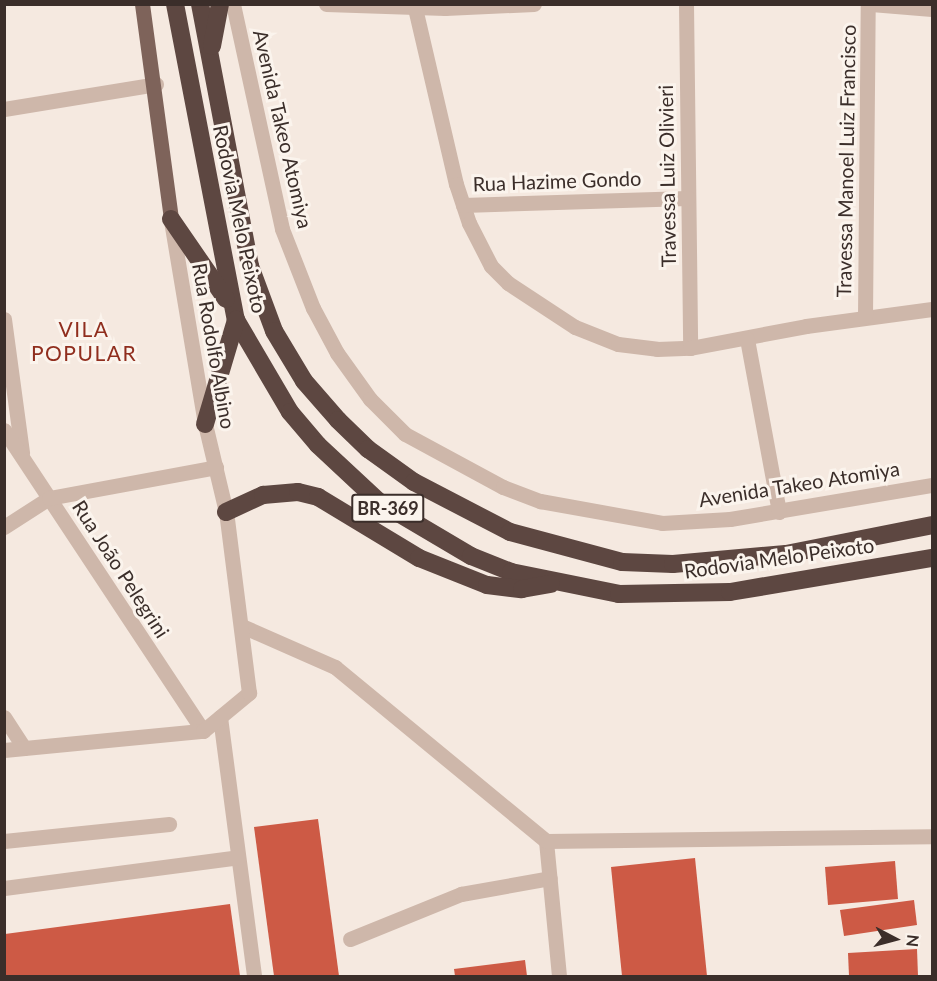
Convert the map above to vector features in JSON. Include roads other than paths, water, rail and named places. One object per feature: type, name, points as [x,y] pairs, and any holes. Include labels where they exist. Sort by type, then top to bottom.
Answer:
[{"type":"highway","name":"Rodovia Melo Peixoto","points":[[175,4],[234,314],[290,412],[318,445],[378,501],[471,556],[511,572],[619,594],[688,595],[730,592],[933,558]]},
{"type":"highway","name":"Rodovia Melo Peixoto","points":[[200,4],[250,266],[274,332],[304,381],[338,420],[368,449],[414,482],[510,532],[622,562],[673,564],[786,554],[933,525]]},
{"type":"highway","points":[[210,56],[220,4]]},
{"type":"highway","points":[[171,219],[234,314],[205,424]]},
{"type":"highway","points":[[226,512],[263,495],[298,492],[318,497],[419,558],[487,585],[522,589],[560,582]]},
{"type":"main road","name":"Rua Rodolfo Albino","points":[[142,4],[156,84],[171,219]]},
{"type":"street","name":"Avenida Takeo Atomiya","points":[[233,4],[282,229],[313,308],[337,353],[370,399],[405,434],[502,487],[540,501],[585,512],[662,524],[779,512],[933,485]]},
{"type":"street","points":[[326,4],[415,8],[534,4]]},
{"type":"street","name":"Travessa Luiz Olivieri","points":[[686,4],[690,348]]},
{"type":"street","points":[[869,4],[933,9]]},
{"type":"street","name":"Travessa Manoel Luiz Francisco","points":[[865,317],[869,4]]},
{"type":"street","points":[[415,8],[463,205],[491,266],[541,307],[575,327],[618,344],[657,349],[690,348],[865,317],[933,309]]},
{"type":"street","points":[[4,109],[156,84]]},
{"type":"street","name":"Rua Hazime Gondo","points":[[463,205],[688,198]]},
{"type":"street","name":"Rua Rodolfo Albino","points":[[171,219],[205,424],[226,512],[249,693],[220,717]]},
{"type":"street","points":[[4,319],[22,456]]},
{"type":"street","points":[[747,339],[779,512]]},
{"type":"street","name":"Rua João Pelegrini","points":[[4,430],[203,731]]},
{"type":"street","points":[[4,527],[49,498],[216,467]]},
{"type":"street","points":[[242,626],[335,667],[546,841],[933,836]]},
{"type":"street","points":[[4,717],[24,748]]},
{"type":"street","points":[[4,750],[203,731],[220,717]]},
{"type":"street","points":[[220,717],[254,976]]},
{"type":"street","points":[[4,841],[169,824]]},
{"type":"street","points":[[546,841],[559,976]]},
{"type":"street","points":[[4,888],[238,857]]},
{"type":"street","points":[[350,939],[461,894],[550,878]]},
{"type":"district","name":"VILA POPULAR","points":[[84,341]]}]
